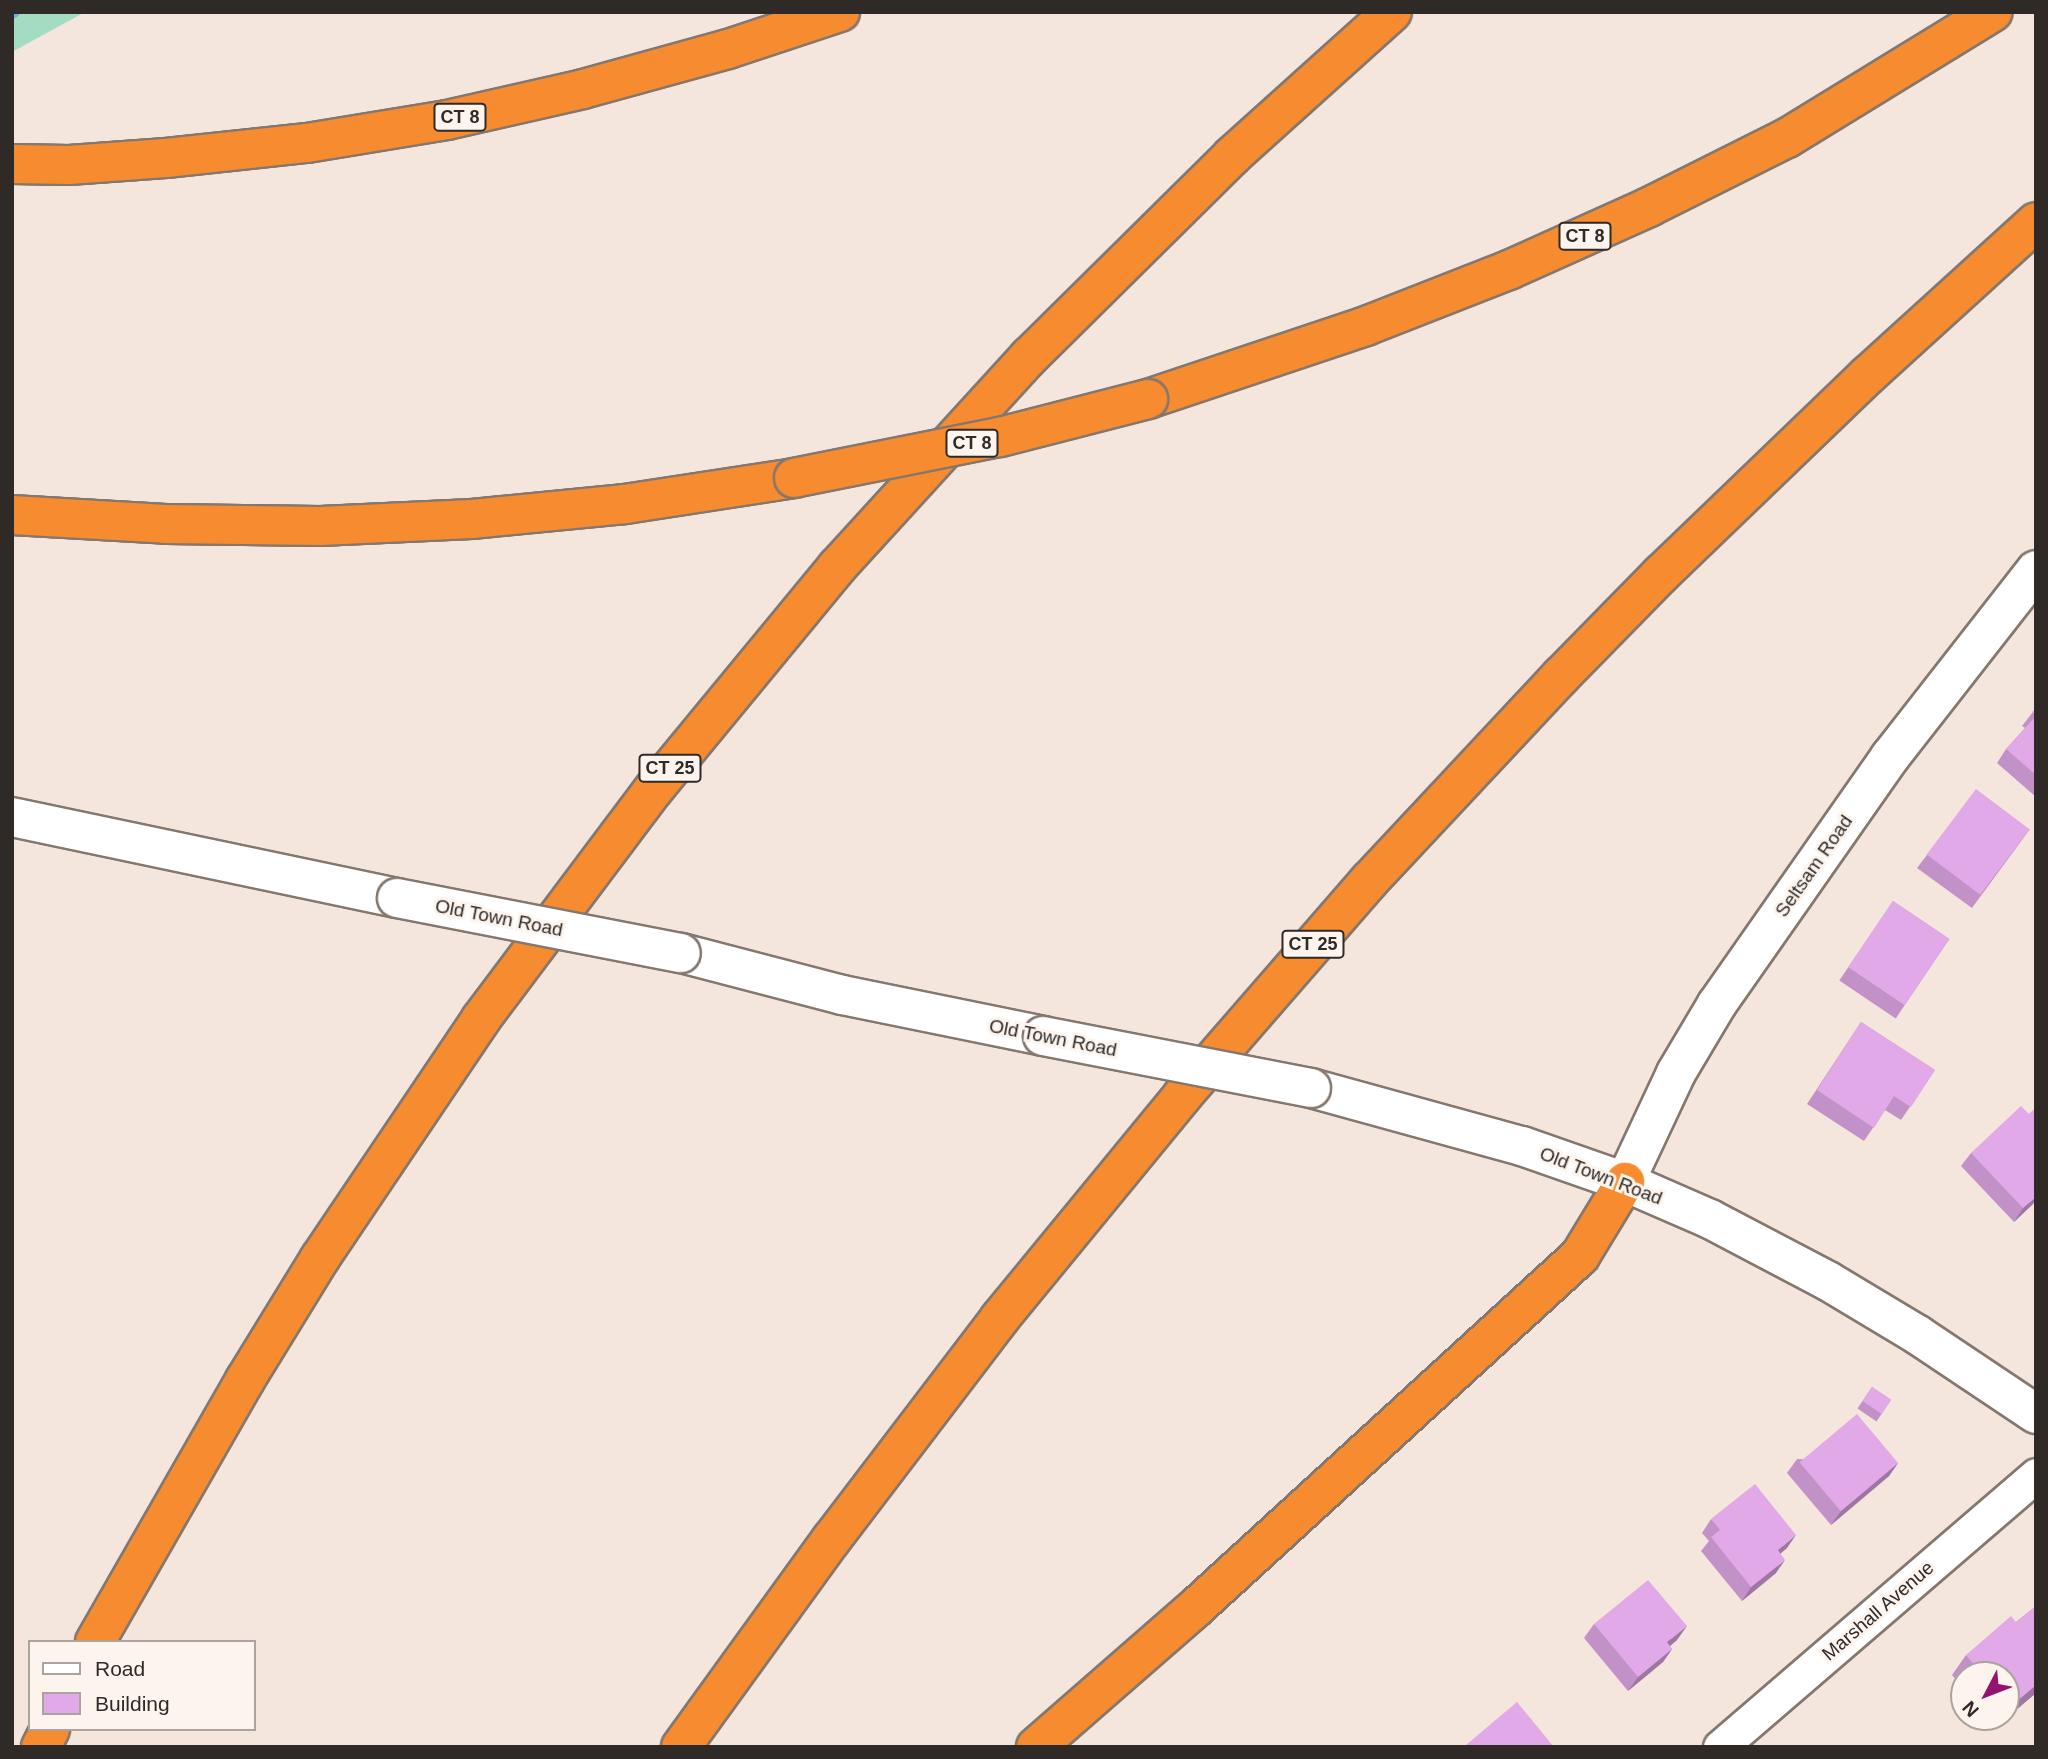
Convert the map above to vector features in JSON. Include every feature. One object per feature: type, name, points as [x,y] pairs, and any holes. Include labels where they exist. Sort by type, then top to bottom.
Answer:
[{"type":"highway","name":"CT 8","points":[[12,164],[69,165],[307,143],[447,120],[583,89],[728,49],[840,12]]},
{"type":"highway","name":"CT 25","points":[[96,1640],[244,1380],[342,1224],[481,1019],[654,789],[837,567],[1029,357],[1232,156],[1392,12]]},
{"type":"highway","name":"CT 8","points":[[12,515],[166,524],[361,524],[472,519],[625,504],[794,478],[1000,437],[1148,399],[1366,326],[1509,270],[1649,207],[1787,138],[1993,12]]},
{"type":"highway","name":"CT 25","points":[[681,1747],[831,1539],[1008,1308],[1183,1095],[1360,891],[1561,676],[1661,574],[1868,375],[2036,222]]},
{"type":"highway","points":[[1036,1747],[1192,1611],[1580,1256],[1625,1182]]},
{"type":"highway","points":[[41,1747],[49,1731]]},
{"type":"main road","name":"Seltsam Road","points":[[1625,1182],[1676,1073],[1717,1004],[1890,757],[2036,570]]},
{"type":"main road","name":"Old Town Road","points":[[12,817],[397,898],[681,953],[842,995],[1311,1088],[1522,1146],[1625,1182],[1710,1219],[1828,1281],[1918,1335],[2036,1414]]},
{"type":"street","name":"Marshall Avenue","points":[[1720,1747],[2036,1475]]},
{"type":"green space","points":[[12,12],[85,12],[12,52]]},
{"type":"building","points":[[2036,716],[2036,775],[2006,749]]},
{"type":"building","points":[[1976,789],[2030,829],[1980,895],[1927,854]]},
{"type":"building","points":[[1893,901],[1949,939],[1905,1005],[1848,967]]},
{"type":"building","points":[[1861,1022],[1935,1070],[1911,1107],[1894,1096],[1874,1128],[1817,1090]]},
{"type":"building","points":[[2021,1106],[2029,1114],[2036,1108],[2036,1197],[2023,1208],[1971,1153]]},
{"type":"building","points":[[1872,1387],[1891,1400],[1882,1414],[1862,1401]]},
{"type":"building","points":[[1857,1414],[1898,1463],[1841,1511],[1800,1462]]},
{"type":"building","points":[[1755,1484],[1796,1535],[1778,1550],[1785,1560],[1751,1587],[1711,1537],[1720,1530],[1711,1519]]},
{"type":"building","points":[[1648,1580],[1687,1626],[1667,1642],[1672,1649],[1638,1677],[1594,1624]]},
{"type":"building","points":[[2036,1606],[2036,1685],[2020,1699],[2020,1661],[1971,1661],[1966,1655],[2011,1616],[2016,1622]]},
{"type":"building","points":[[1517,1702],[1554,1747],[1466,1745]]}]
